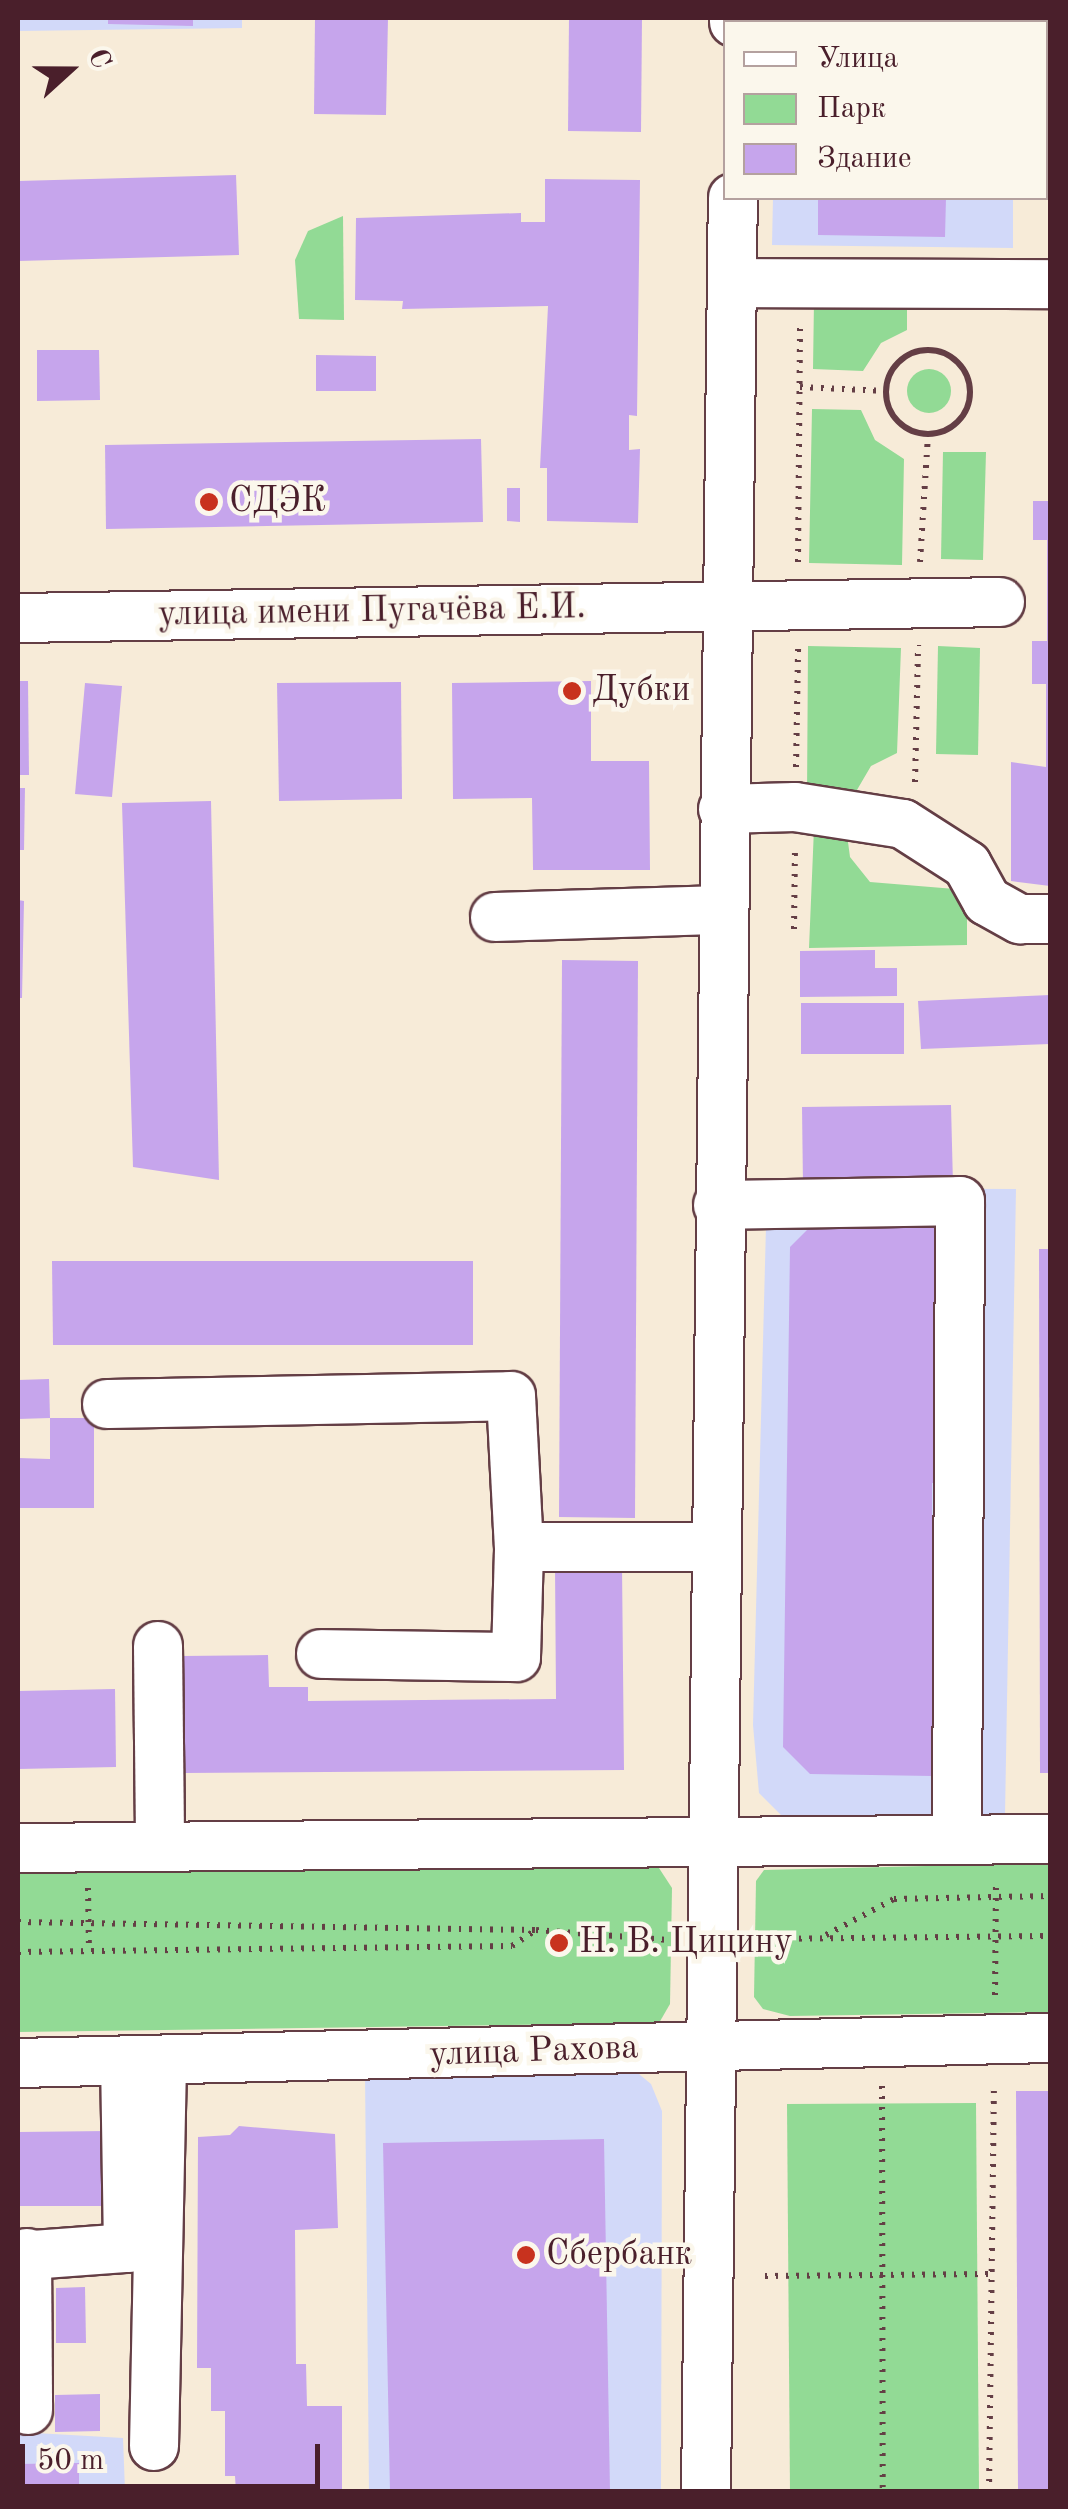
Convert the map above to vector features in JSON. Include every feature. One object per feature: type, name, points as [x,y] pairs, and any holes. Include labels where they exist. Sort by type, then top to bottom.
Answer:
[{"type":"street","points":[[706,2492],[710,1841],[733,200]]},
{"type":"street","points":[[733,283],[1050,284]]},
{"type":"street","name":"улица имени Пугачёва Е.И.","points":[[18,618],[1000,602]]},
{"type":"street","points":[[723,808],[796,807],[903,824],[967,865],[988,901],[1020,919],[1050,919]]},
{"type":"street","points":[[495,917],[722,910]]},
{"type":"street","points":[[718,1205],[960,1202],[977,1839]]},
{"type":"street","points":[[107,1404],[511,1396],[519,1547],[516,1657],[321,1654]]},
{"type":"street","points":[[519,1547],[714,1547]]},
{"type":"street","points":[[158,1646],[160,1846]]},
{"type":"street","points":[[18,1848],[1050,1839]]},
{"type":"street","name":"улица Рахова","points":[[18,2063],[1050,2038]]},
{"type":"street","points":[[28,2410],[22,2254],[128,2248],[143,2062]]},
{"type":"street","points":[[143,2062],[154,2446]]},
{"type":"path","points":[[929,349],[959,362],[971,392],[958,422],[928,434],[898,421],[886,391],[899,361],[929,349]]},
{"type":"path","points":[[800,387],[886,391]]},
{"type":"path","points":[[977,1839],[996,1897],[989,2492]]},
{"type":"path","points":[[88,1870],[89,1952]]},
{"type":"path","points":[[822,1938],[894,1899],[1050,1896]]},
{"type":"path","points":[[18,1922],[536,1930],[710,1940],[1050,1936]]},
{"type":"path","points":[[18,1952],[512,1946],[536,1930]]},
{"type":"path","points":[[882,2086],[883,2492]]},
{"type":"path","points":[[765,2276],[989,2274]]},
{"type":"shaded area","points":[[18,18],[242,18],[242,28],[18,31]]},
{"type":"shaded area","points":[[773,200],[1013,200],[1013,248],[772,245]]},
{"type":"shaded area","points":[[767,1188],[1016,1189],[1005,1815],[782,1816],[759,1793],[753,1725]]},
{"type":"shaded area","points":[[633,2069],[651,2084],[662,2111],[661,2491],[369,2491],[365,2073]]},
{"type":"shaded area","points":[[18,2432],[123,2438],[125,2491],[18,2491]]},
{"type":"green space","points":[[343,216],[344,320],[299,319],[295,260],[308,231]]},
{"type":"green space","points":[[814,300],[907,302],[907,330],[881,343],[863,371],[813,369]]},
{"type":"green space","points":[[929,369],[944,376],[951,391],[944,406],[929,413],[914,406],[907,391],[914,376]]},
{"type":"green space","points":[[812,409],[861,410],[875,440],[904,459],[902,565],[809,563]]},
{"type":"green space","points":[[943,452],[986,452],[983,560],[941,559]]},
{"type":"green space","points":[[808,646],[901,648],[897,753],[871,766],[854,795],[807,796]]},
{"type":"green space","points":[[938,646],[980,648],[978,755],[936,754]]},
{"type":"green space","points":[[846,827],[850,857],[870,882],[967,890],[967,945],[809,948],[814,828]]},
{"type":"green space","points":[[1050,1863],[1050,2012],[790,2016],[763,2009],[754,1997],[756,1881],[764,1870]]},
{"type":"green space","points":[[657,1865],[672,1888],[670,2004],[659,2023],[18,2032],[18,1866]]},
{"type":"green space","points":[[976,2103],[979,2491],[790,2491],[787,2104]]},
{"type":"building","points":[[108,18],[193,18],[193,26],[108,24]]},
{"type":"building","points":[[315,18],[388,18],[386,115],[314,114]]},
{"type":"building","points":[[569,18],[642,18],[641,132],[568,131]]},
{"type":"building","points":[[821,18],[948,18],[948,20]]},
{"type":"building","points":[[236,175],[239,255],[18,261],[18,181]]},
{"type":"building","points":[[545,179],[640,180],[637,416],[629,415],[629,450],[640,449],[638,523],[547,521],[547,468],[540,468],[548,306],[402,309],[403,301],[355,300],[356,218],[521,213],[521,222],[545,222]]},
{"type":"building","points":[[818,200],[946,200],[945,237],[818,235]]},
{"type":"building","points":[[37,350],[99,350],[100,400],[37,401]]},
{"type":"building","points":[[316,355],[376,356],[376,391],[316,391]]},
{"type":"building","points":[[481,439],[483,522],[106,529],[105,445]]},
{"type":"building","points":[[507,488],[520,488],[520,522],[507,521]]},
{"type":"building","points":[[1033,501],[1050,501],[1050,886],[1011,881],[1011,762],[1046,767],[1046,684],[1032,684],[1032,641],[1047,641],[1047,540],[1033,540]]},
{"type":"building","points":[[18,681],[28,681],[29,775],[18,775]]},
{"type":"building","points":[[591,681],[591,761],[649,761],[650,870],[533,870],[532,798],[453,799],[452,683]]},
{"type":"building","points":[[401,682],[402,799],[279,801],[277,683]]},
{"type":"building","points":[[85,683],[122,686],[112,797],[75,794]]},
{"type":"building","points":[[18,788],[25,788],[24,850],[18,850]]},
{"type":"building","points":[[211,801],[219,1180],[133,1167],[122,803]]},
{"type":"building","points":[[18,900],[24,901],[22,998],[18,998]]},
{"type":"building","points":[[875,950],[875,968],[897,968],[897,996],[800,997],[800,951]]},
{"type":"building","points":[[562,960],[638,961],[635,1518],[559,1517]]},
{"type":"building","points":[[1050,995],[1050,1044],[921,1049],[918,1001]]},
{"type":"building","points":[[801,1003],[904,1003],[904,1054],[801,1054]]},
{"type":"building","points":[[951,1105],[953,1185],[803,1186],[802,1107]]},
{"type":"building","points":[[817,1220],[940,1221],[952,1484],[932,1483],[932,1517],[951,1518],[950,1574],[934,1574],[932,1776],[810,1774],[783,1747],[790,1247]]},
{"type":"building","points":[[1039,1249],[1050,1249],[1050,1773],[1040,1773]]},
{"type":"building","points":[[52,1261],[473,1261],[473,1345],[53,1345]]},
{"type":"building","points":[[49,1379],[50,1418],[18,1419],[18,1380]]},
{"type":"building","points":[[50,1418],[94,1418],[94,1508],[18,1508],[18,1458],[50,1459]]},
{"type":"building","points":[[622,1565],[624,1770],[183,1773],[182,1656],[268,1655],[269,1687],[308,1687],[308,1701],[556,1699],[555,1566]]},
{"type":"building","points":[[115,1689],[116,1767],[18,1769],[18,1691]]},
{"type":"building","points":[[1016,2091],[1050,2091],[1050,2492],[1018,2492]]},
{"type":"building","points":[[239,2126],[335,2134],[338,2228],[295,2230],[296,2364],[306,2364],[307,2406],[342,2406],[342,2492],[236,2492],[235,2476],[225,2476],[225,2411],[211,2411],[211,2368],[197,2368],[198,2137],[230,2135]]},
{"type":"building","points":[[108,2131],[109,2206],[18,2206],[18,2132]]},
{"type":"building","points":[[604,2139],[610,2492],[390,2492],[383,2143]]},
{"type":"building","points":[[85,2287],[86,2343],[56,2343],[56,2288]]},
{"type":"building","points":[[100,2394],[100,2431],[55,2432],[55,2395]]},
{"type":"building","points":[[79,2463],[79,2492],[18,2492],[18,2464]]},
{"type":"place","name":"СДЭК","points":[[209,502]]},
{"type":"place","name":"Дубки","points":[[572,691]]},
{"type":"place","name":"Н. В. Цицину","points":[[559,1943]]},
{"type":"place","name":"Сбербанк","points":[[526,2255]]}]
